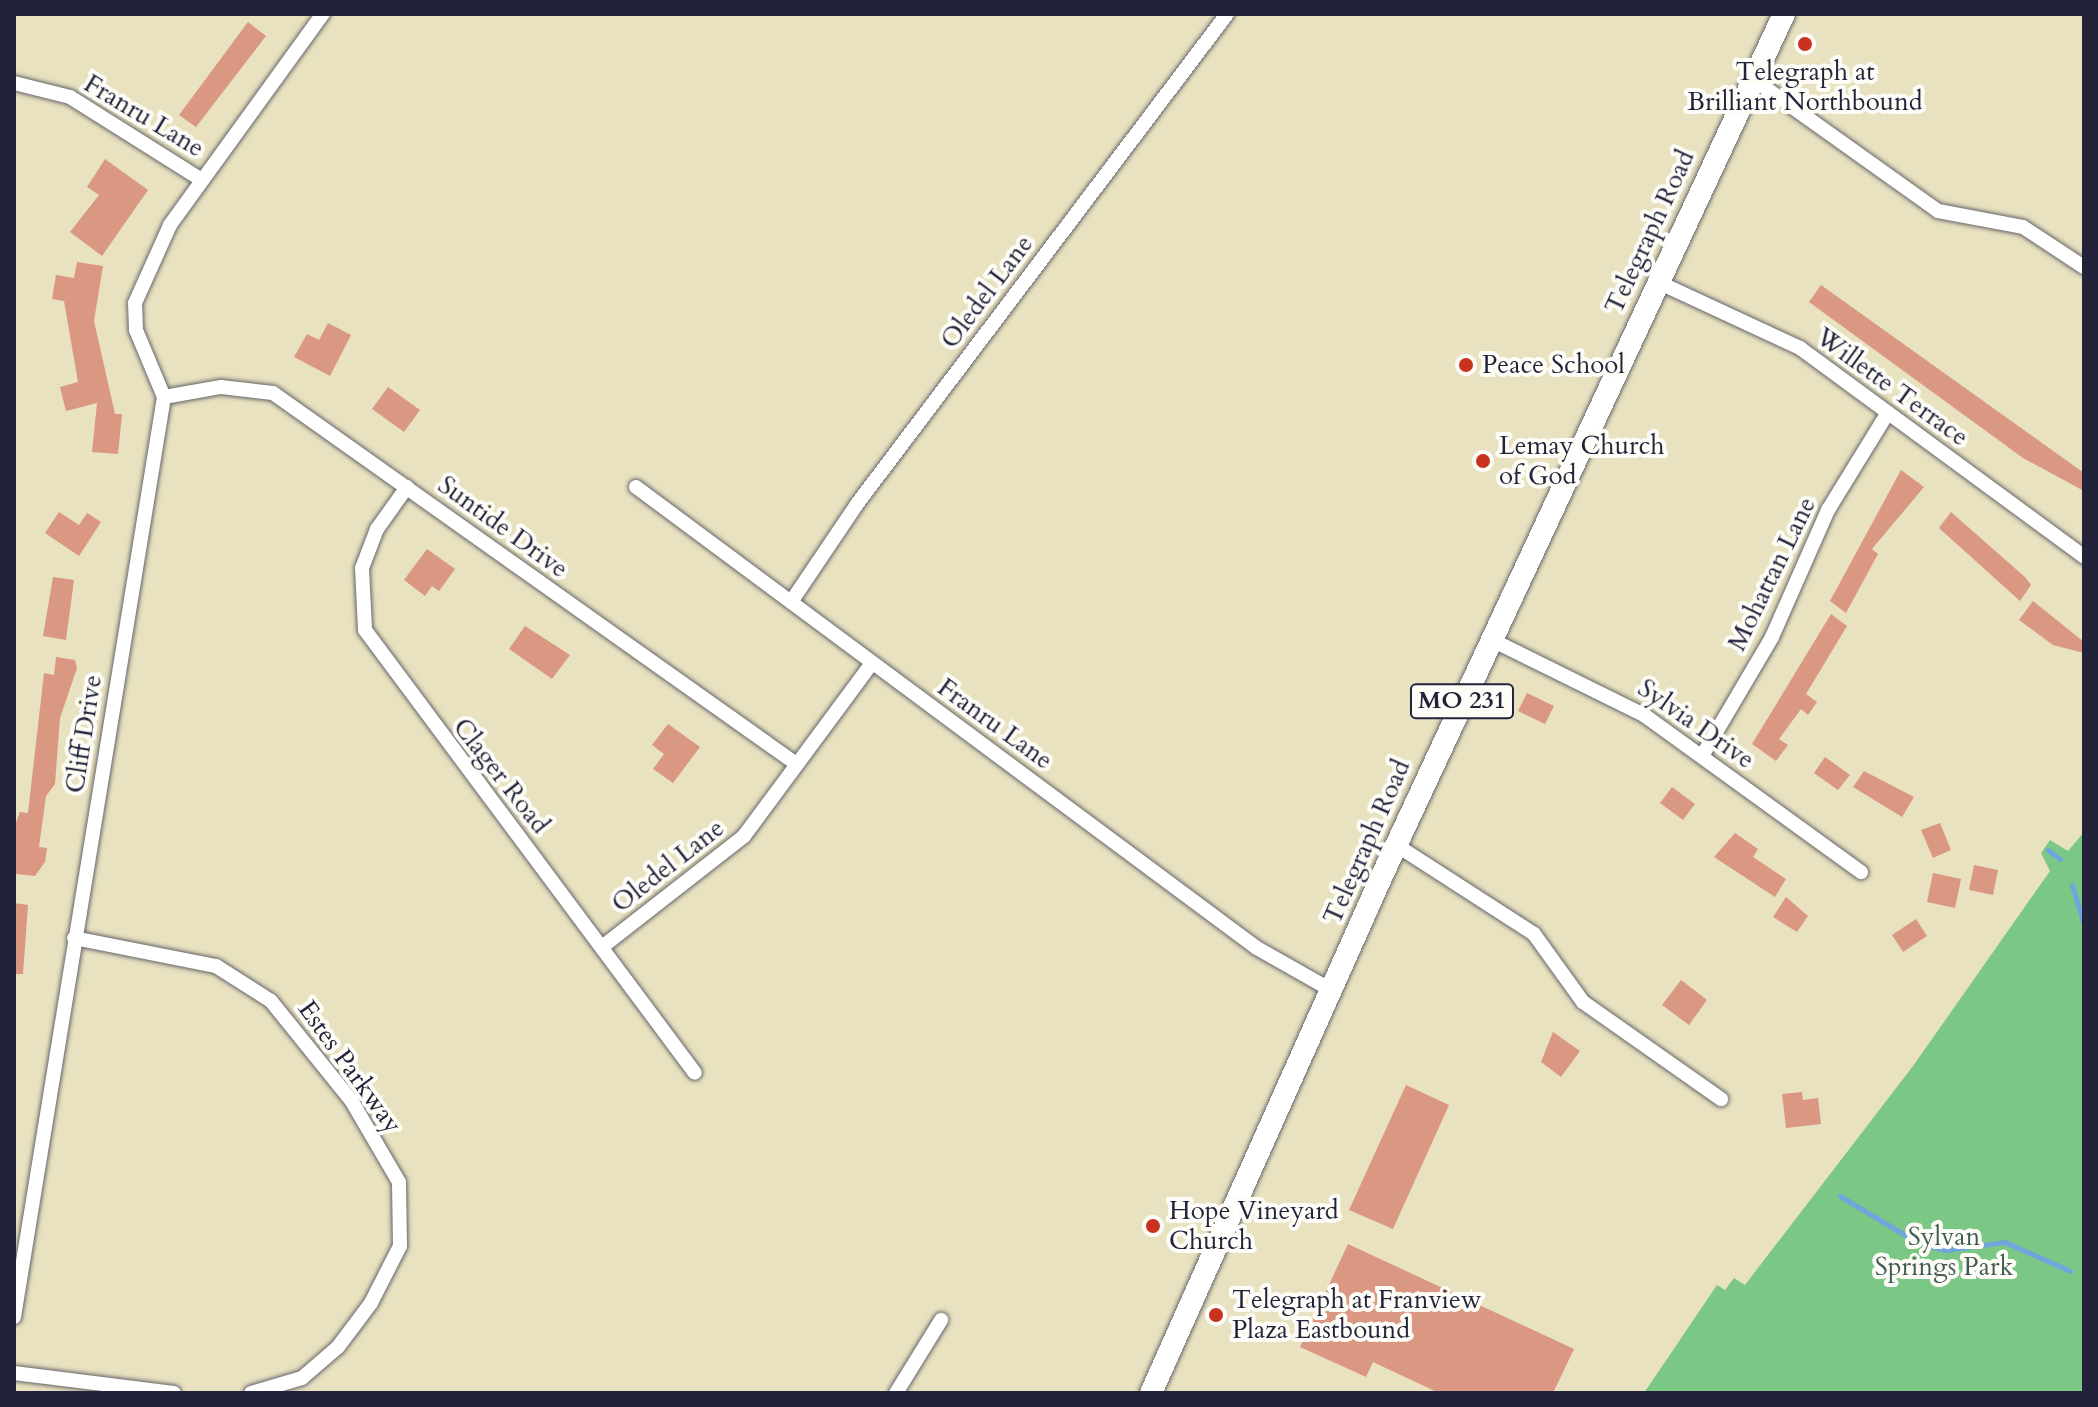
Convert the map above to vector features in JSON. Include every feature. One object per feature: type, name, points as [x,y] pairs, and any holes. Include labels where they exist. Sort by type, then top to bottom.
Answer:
[{"type":"main road","name":"Telegraph Road","points":[[1151,1393],[1490,639],[1784,14]]},
{"type":"street","points":[[164,397],[136,330],[135,303],[155,251],[202,180],[320,19],[303,14]]},
{"type":"street","name":"Oledel Lane","points":[[791,602],[857,504],[1227,14]]},
{"type":"street","points":[[1753,79],[1938,211],[2023,227],[2079,264],[2084,246]]},
{"type":"street","name":"Franru Lane","points":[[14,83],[70,97],[202,180]]},
{"type":"street","name":"Willette Terrace","points":[[1658,282],[1800,348],[2084,557]]},
{"type":"street","name":"Suntide Drive","points":[[164,397],[221,387],[273,393],[795,763]]},
{"type":"street","name":"Cliff Drive","points":[[14,1317],[164,397]]},
{"type":"street","name":"Mohattan Lane","points":[[1702,756],[1772,637],[1828,510],[1887,414]]},
{"type":"street","name":"Clager Road","points":[[407,487],[377,529],[362,568],[365,630],[695,1073]]},
{"type":"street","name":"Franru Lane","points":[[636,487],[1257,948],[1331,990]]},
{"type":"street","name":"Sylvia Drive","points":[[1490,639],[1594,686],[1702,756],[1861,872]]},
{"type":"street","name":"Oledel Lane","points":[[602,947],[744,836],[795,763],[872,663]]},
{"type":"street","points":[[1396,845],[1534,934],[1583,1002],[1721,1099]]},
{"type":"street","name":"Estes Parkway","points":[[74,938],[216,966],[271,1001],[351,1100],[399,1182],[400,1246],[371,1303],[338,1347],[302,1378],[251,1393]]},
{"type":"street","points":[[896,1393],[941,1320]]},
{"type":"street","points":[[14,1373],[174,1393]]},
{"type":"green space","name":"Sylvan Springs Park","points":[[2084,832],[2084,1393],[1644,1393],[1717,1285],[1725,1290],[1734,1278],[1745,1285],[1913,1066],[2050,871],[2041,853],[2050,840],[2068,851]]},
{"type":"building","points":[[248,22],[266,36],[196,127],[179,115]]},
{"type":"building","points":[[105,159],[148,190],[102,256],[70,232],[99,195],[87,187]]},
{"type":"building","points":[[77,262],[103,266],[94,321],[115,414],[122,414],[118,454],[92,452],[97,403],[66,411],[60,387],[78,382],[64,301],[52,299],[56,275],[74,278]]},
{"type":"building","points":[[1821,285],[2084,473],[2084,491],[2023,458],[1809,302]]},
{"type":"building","points":[[328,323],[351,335],[330,376],[294,357],[307,334],[319,340]]},
{"type":"building","points":[[388,387],[420,410],[404,432],[372,409]]},
{"type":"building","points":[[1901,470],[1924,487],[1872,549],[1878,554],[1846,613],[1830,601]]},
{"type":"building","points":[[59,512],[79,525],[87,513],[101,522],[79,556],[45,533]]},
{"type":"building","points":[[1951,512],[2026,578],[2031,585],[2020,601],[1939,528]]},
{"type":"building","points":[[427,549],[455,569],[439,591],[432,586],[425,596],[404,580]]},
{"type":"building","points":[[53,577],[74,580],[66,640],[43,636]]},
{"type":"building","points":[[2033,601],[2084,642],[2084,653],[2053,645],[2019,620]]},
{"type":"building","points":[[1831,614],[1847,626],[1806,694],[1817,702],[1808,715],[1801,709],[1779,739],[1788,745],[1776,761],[1752,744]]},
{"type":"building","points":[[525,626],[570,655],[552,679],[509,649]]},
{"type":"building","points":[[56,657],[75,660],[77,668],[60,718],[55,784],[46,796],[39,847],[47,848],[45,862],[35,876],[16,874],[14,828],[20,812],[28,813],[44,673],[54,675]]},
{"type":"building","points":[[1527,693],[1554,706],[1545,724],[1518,711]]},
{"type":"building","points":[[668,724],[700,747],[673,783],[653,769],[664,754],[652,745]]},
{"type":"building","points":[[1825,757],[1850,775],[1838,790],[1814,773]]},
{"type":"building","points":[[1864,771],[1914,797],[1902,817],[1853,787]]},
{"type":"building","points":[[1672,787],[1695,804],[1683,820],[1660,803]]},
{"type":"building","points":[[1940,823],[1951,850],[1933,858],[1921,830]]},
{"type":"building","points":[[1735,833],[1758,849],[1753,857],[1786,879],[1775,897],[1714,857]]},
{"type":"building","points":[[1974,865],[1998,870],[1993,895],[1969,890]]},
{"type":"building","points":[[1933,873],[1961,879],[1955,908],[1927,902]]},
{"type":"building","points":[[1786,897],[1808,916],[1797,932],[1773,917]]},
{"type":"building","points":[[14,903],[28,905],[23,974],[14,974]]},
{"type":"building","points":[[1916,919],[1927,936],[1903,952],[1892,935]]},
{"type":"building","points":[[1681,980],[1707,1000],[1689,1025],[1662,1005]]},
{"type":"building","points":[[1553,1032],[1580,1051],[1561,1077],[1541,1062]]},
{"type":"building","points":[[1406,1085],[1449,1105],[1393,1229],[1349,1210]]},
{"type":"building","points":[[1802,1092],[1803,1100],[1818,1098],[1821,1124],[1786,1128],[1782,1094]]},
{"type":"building","points":[[1348,1244],[1574,1349],[1553,1393],[1439,1393],[1373,1362],[1366,1377],[1300,1347]]},
{"type":"waterway","points":[[2048,850],[2060,859]]},
{"type":"waterway","points":[[2072,885],[2084,925]]},
{"type":"waterway","points":[[1840,1196],[1920,1244],[1947,1250],[2005,1242],[2070,1271]]},
{"type":"place","name":"Telegraph at Brilliant Northbound","points":[[1805,44]]},
{"type":"place","name":"Peace School","points":[[1466,365]]},
{"type":"place","name":"Lemay Church of God","points":[[1483,461]]},
{"type":"place","name":"Hope Vineyard Church","points":[[1153,1226]]},
{"type":"place","name":"Telegraph at Franview Plaza Eastbound","points":[[1216,1315]]}]
